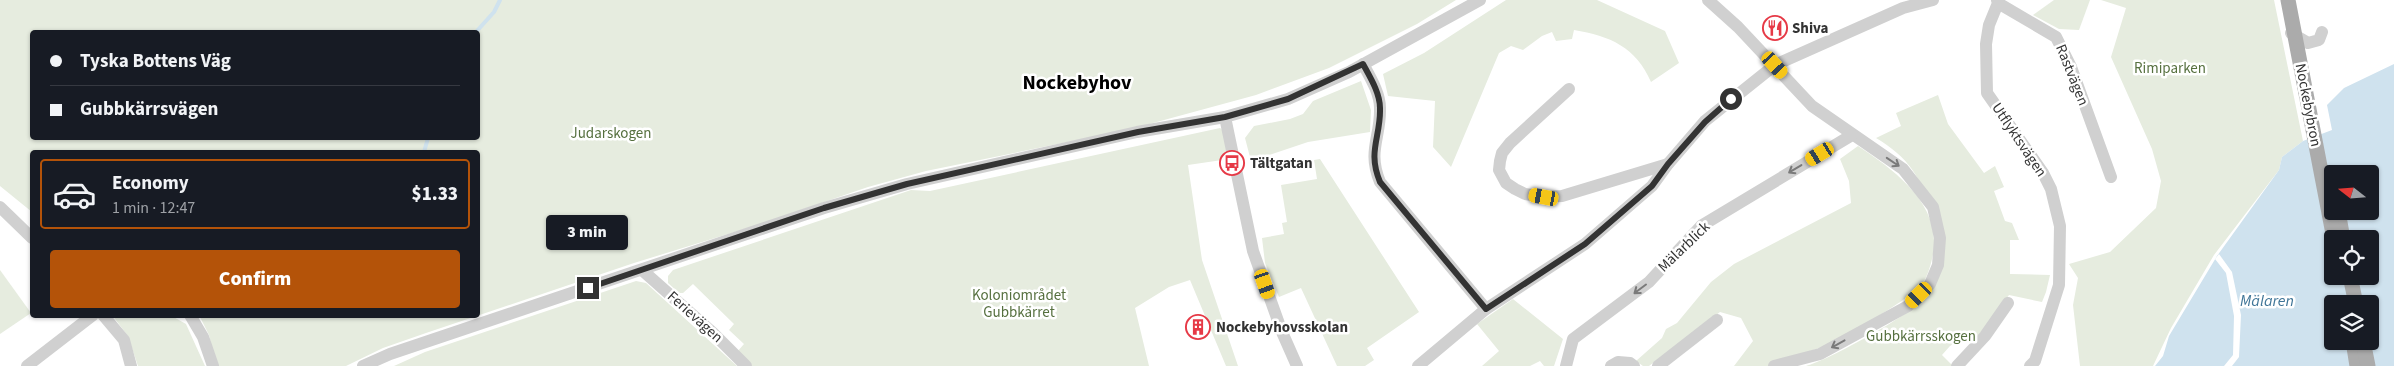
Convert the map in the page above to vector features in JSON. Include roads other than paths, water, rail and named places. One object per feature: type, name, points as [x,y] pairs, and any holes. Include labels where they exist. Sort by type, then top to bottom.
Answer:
[{"type":"main road","name":"Nockebybron","points":[[2288,0],[2332,230]]},
{"type":"main road","name":"Nockebybron","points":[[2297,0],[2328,165]]},
{"type":"main road","points":[[2354,350],[2357,366]]},
{"type":"main road","points":[[2365,350],[2368,366]]},
{"type":"street","points":[[363,366],[390,354],[824,208],[907,184],[1138,132],[1225,117],[1288,99],[1363,64],[1480,0]]},
{"type":"street","points":[[1708,0],[1775,65],[1812,106],[1903,169],[1933,208],[1940,238],[1938,265],[1930,284],[1908,306],[1820,354],[1774,366]]},
{"type":"street","points":[[1418,366],[1486,309],[1585,244],[1652,186],[1668,164],[1705,122],[1775,65],[1903,8],[1932,0]]},
{"type":"street","points":[[2282,0],[2289,33],[2308,43],[2319,40],[2322,32]]},
{"type":"street","name":"Rastvägen","points":[[1998,1],[2056,37],[2071,67],[2111,177]]},
{"type":"street","name":"Utflyktsvägen","points":[[1998,1],[1989,25],[1986,44],[1987,93],[2043,174],[2051,189],[2060,226],[2059,285],[2035,361],[2030,366]]},
{"type":"street","points":[[1363,64],[1376,92],[1380,108],[1374,167],[1380,182],[1486,309]]},
{"type":"street","points":[[1569,89],[1502,153],[1499,170],[1506,183],[1525,194],[1544,197],[1562,196],[1668,164]]},
{"type":"street","points":[[1225,117],[1253,251],[1276,316],[1297,366]]},
{"type":"street","name":"Mälarblick","points":[[1566,366],[1573,339],[1649,282],[1701,226],[1852,135]]},
{"type":"street","points":[[0,207],[30,238]]},
{"type":"street","name":"Ferievägen","points":[[642,270],[713,333],[746,366]]},
{"type":"street","points":[[1957,366],[1985,336],[2008,303]]},
{"type":"street","points":[[27,366],[89,318]]},
{"type":"street","points":[[106,318],[124,340],[131,366]]},
{"type":"street","points":[[192,318],[203,337],[213,366]]},
{"type":"street","points":[[1658,366],[1717,320]]},
{"type":"street","points":[[1611,366],[1618,362],[1630,363],[1634,366]]},
{"type":"water","name":"Mälaren","points":[[2394,64],[2394,366],[2155,366],[2163,356],[2169,336],[2217,256],[2279,170],[2282,157],[2303,141],[2332,130],[2327,105],[2344,88]]},
{"type":"waterway","points":[[478,30],[494,12],[500,0]]},
{"type":"waterway","points":[[425,150],[427,140]]},
{"type":"place","name":"Shiva","points":[[1775,28]]},
{"type":"place","name":"Tältgatan","points":[[1232,163]]},
{"type":"place","name":"Nockebyhovsskolan","points":[[1198,327]]},
{"type":"district","name":"Nockebyhov","points":[[1077,83]]},
{"type":"park label","name":"Rimiparken","points":[[2170,68]]},
{"type":"park label","name":"Judarskogen","points":[[611,133]]},
{"type":"park label","name":"Koloniområdet Gubbkärret","points":[[1019,304]]},
{"type":"park label","name":"Gubbkärrsskogen","points":[[1921,336]]}]
